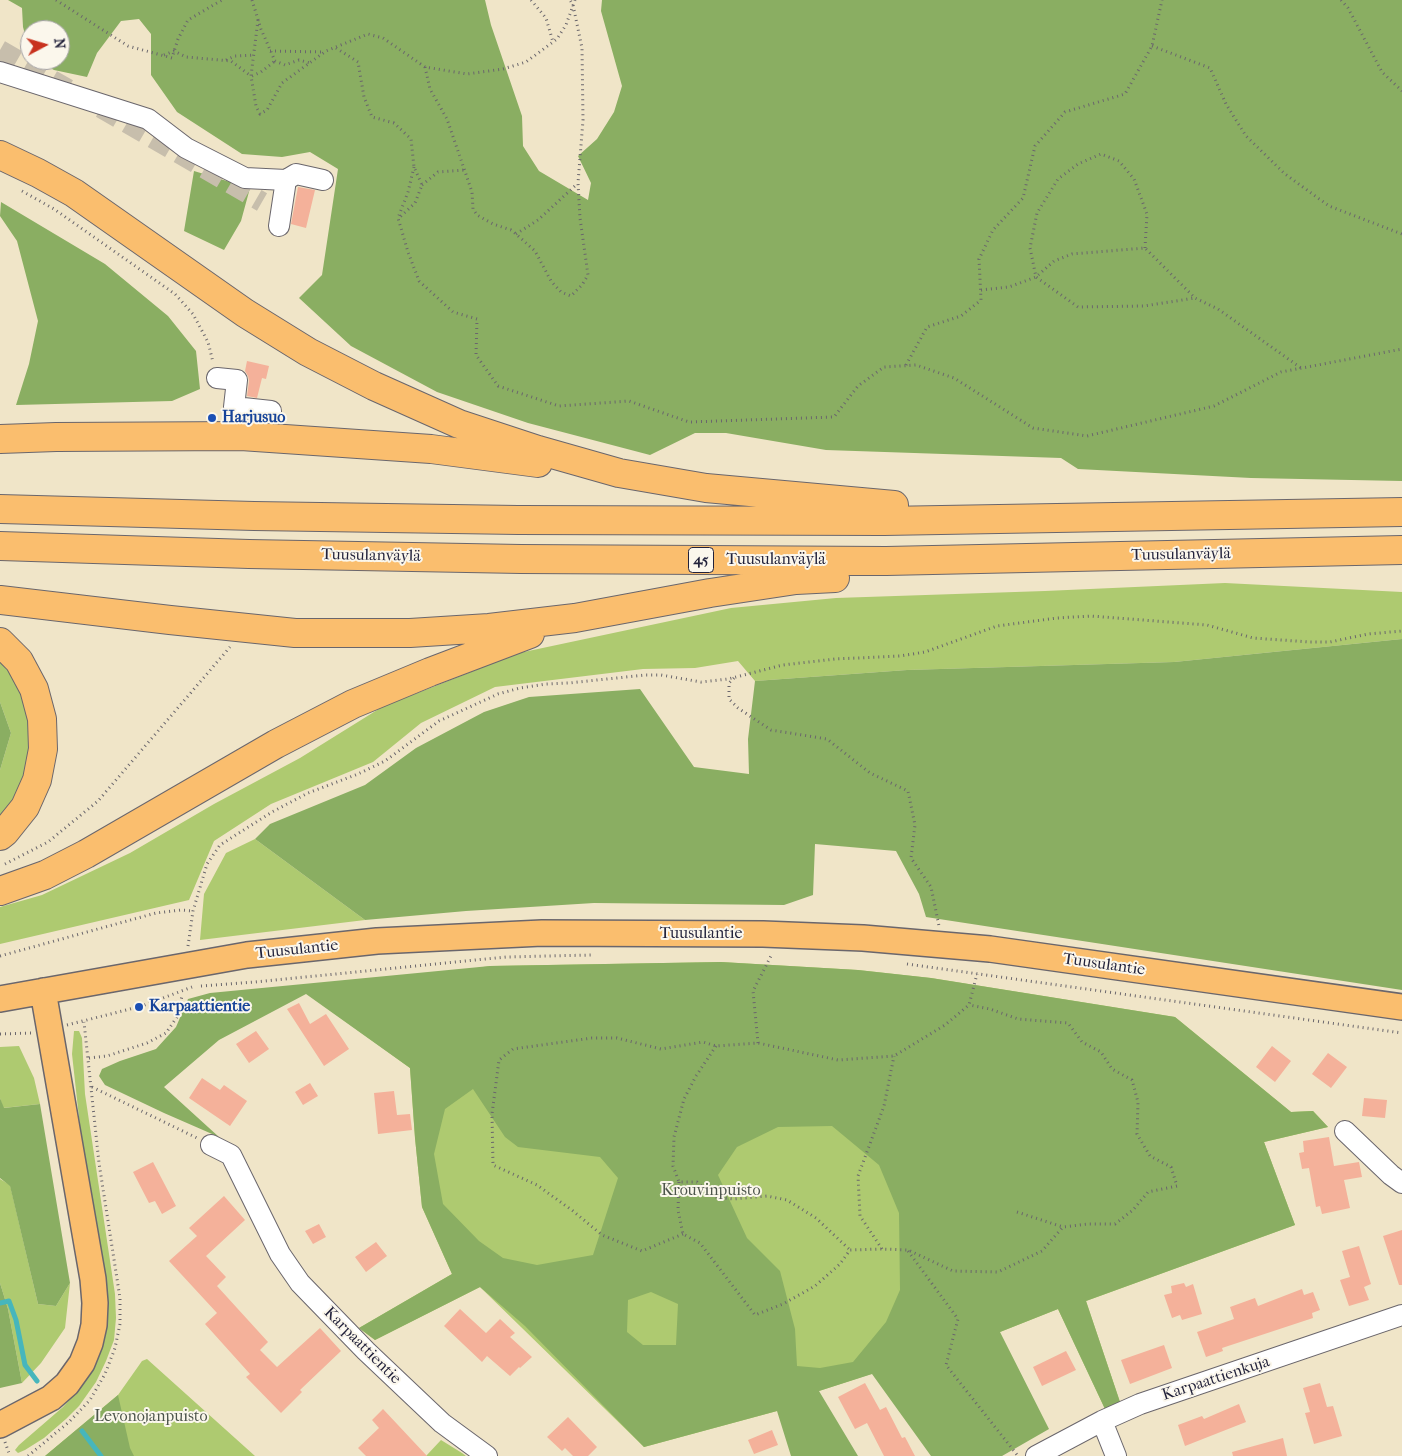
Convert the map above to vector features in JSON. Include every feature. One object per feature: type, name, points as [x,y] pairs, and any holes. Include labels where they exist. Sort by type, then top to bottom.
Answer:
[{"type":"highway","points":[[0,156],[38,173],[74,193],[245,313],[308,352],[374,386],[459,424],[538,450],[619,473]]},
{"type":"highway","points":[[0,439],[241,436],[431,449],[619,473],[706,488],[1042,518]]},
{"type":"highway","points":[[0,509],[254,516],[518,520],[884,521],[1402,512]]},
{"type":"highway","name":"Tuusulanväylä","points":[[0,546],[258,554],[530,559],[886,561],[1402,550]]},
{"type":"highway","points":[[0,600],[294,633],[410,633],[489,628],[575,618],[710,593],[796,580],[873,576],[1032,558]]},
{"type":"highway","points":[[0,891],[46,875],[86,854],[276,744],[353,704],[503,643],[575,618]]},
{"type":"highway","points":[[0,642],[18,660],[34,689],[42,718],[43,749],[37,780],[25,807],[6,832],[0,836]]},
{"type":"main road","name":"Tuusulantie","points":[[0,999],[247,955],[397,940],[542,933],[754,934],[863,938],[990,949],[1402,1007]]},
{"type":"main road","points":[[0,1425],[51,1398],[67,1384],[82,1362],[90,1343],[94,1326],[94,1279],[43,992]]},
{"type":"street","points":[[0,72],[148,119],[186,148],[245,178],[286,180],[296,174],[322,180]]},
{"type":"street","points":[[279,226],[286,180]]},
{"type":"street","points":[[218,378],[237,380],[234,407],[271,411]]},
{"type":"street","points":[[1345,1131],[1402,1183]]},
{"type":"street","name":"Karpaattientie","points":[[212,1145],[232,1155],[280,1254],[300,1283],[366,1351],[442,1423],[486,1456]]},
{"type":"street","name":"Karpaattienkuja","points":[[1036,1456],[1102,1421],[1140,1404],[1402,1315]]},
{"type":"street","points":[[1102,1421],[1116,1456]]},
{"type":"path","points":[[56,0],[128,46],[162,55],[174,51],[186,56],[231,61],[251,76]]},
{"type":"path","points":[[174,51],[188,20],[222,0]]},
{"type":"path","points":[[252,0],[275,61],[285,65],[299,60],[310,63]]},
{"type":"path","points":[[531,0],[546,18],[552,42]]},
{"type":"path","points":[[426,67],[430,89],[447,119],[472,192],[473,208],[477,215],[493,224],[511,230],[536,251],[551,281],[561,292],[571,296],[582,285],[588,275],[580,218],[578,183],[583,120],[582,48],[573,5],[570,0]]},
{"type":"path","points":[[258,20],[251,76],[256,106],[260,114],[267,110],[282,83],[326,52],[368,34],[382,38],[426,67],[467,74],[503,69],[526,62],[557,39],[571,13],[575,0]]},
{"type":"path","points":[[905,366],[927,327],[961,316],[981,300],[979,259],[993,230],[1022,198],[1035,146],[1065,112],[1124,94],[1152,46],[1162,0]]},
{"type":"path","points":[[1342,0],[1382,72],[1402,91]]},
{"type":"path","points":[[1152,46],[1210,68],[1226,104],[1246,136],[1285,174],[1329,206],[1402,234]]},
{"type":"path","points":[[336,48],[358,62],[364,97],[372,117],[394,123],[411,139],[414,167],[422,185]]},
{"type":"path","points":[[270,51],[326,52]]},
{"type":"path","points":[[226,60],[235,56],[254,55]]},
{"type":"path","points":[[251,76],[261,72],[275,61]]},
{"type":"path","points":[[1195,298],[1144,306],[1078,307],[1036,277],[1030,248],[1037,213],[1058,179],[1078,164],[1101,154],[1119,161],[1134,179],[1146,214],[1145,248],[1195,298],[1218,309],[1302,368]]},
{"type":"path","points":[[414,167],[408,192],[398,218],[419,281],[453,312],[477,319],[476,355],[498,386],[559,406],[629,402],[689,422],[834,417],[858,386],[884,367],[916,365],[954,378],[1033,428],[1087,436],[1214,406],[1281,372],[1402,349]]},
{"type":"path","points":[[398,218],[415,203],[422,185],[438,172],[464,170]]},
{"type":"path","points":[[516,234],[538,220],[578,183]]},
{"type":"path","points":[[16,187],[54,209],[175,294],[193,314],[208,342],[218,378]]},
{"type":"path","points":[[981,290],[1009,287],[1036,277],[1054,261],[1072,254],[1145,248]]},
{"type":"path","points":[[188,947],[193,911],[207,864],[220,845],[272,812],[308,793],[386,761],[439,721],[468,706],[498,694],[520,688],[645,675],[661,675],[700,682],[734,678],[783,665],[835,659],[900,656],[925,652],[997,626],[1057,618],[1091,616],[1207,625],[1253,638],[1310,642],[1330,642],[1368,634],[1402,631]]},
{"type":"path","points":[[0,867],[48,842],[98,801],[230,647],[239,648]]},
{"type":"path","points":[[734,678],[729,683],[730,698],[738,708],[772,730],[827,739],[870,773],[908,790],[915,825],[911,858],[931,887],[938,925],[948,945]]},
{"type":"path","points":[[0,956],[156,914],[181,910],[193,911]]},
{"type":"path","points":[[762,954],[780,954]]},
{"type":"path","points":[[758,1044],[753,991],[772,954]]},
{"type":"path","points":[[84,1022],[142,1006],[194,986],[255,982],[506,957],[596,955]]},
{"type":"path","points":[[900,963],[1402,1033]]},
{"type":"path","points":[[683,1234],[642,1251],[602,1235],[537,1185],[493,1164],[492,1114],[499,1060],[513,1049],[592,1038],[617,1038],[661,1049],[703,1042],[716,1046],[758,1044],[838,1060],[894,1056],[945,1025],[969,1006],[976,974]]},
{"type":"path","points":[[89,1058],[107,1056],[147,1043],[166,1032],[177,1017],[182,996]]},
{"type":"path","points":[[969,1006],[990,1009],[1018,1019],[1068,1023],[1082,1042],[1101,1052],[1112,1069],[1132,1080],[1138,1102],[1136,1134],[1150,1156],[1171,1167],[1178,1186],[1148,1192],[1133,1210],[1115,1224],[1088,1224],[1063,1228],[1017,1212]]},
{"type":"path","points":[[683,1234],[678,1210],[679,1182],[673,1166],[674,1137],[684,1099],[696,1076],[716,1046]]},
{"type":"path","points":[[882,1249],[860,1216],[858,1176],[884,1106],[894,1056]]},
{"type":"path","points":[[92,1087],[212,1145]]},
{"type":"path","points":[[679,1182],[697,1182],[713,1197],[768,1196],[788,1200],[816,1218],[850,1250],[908,1250],[953,1271],[998,1272],[1042,1251],[1063,1228]]},
{"type":"path","points":[[683,1234],[700,1243],[755,1315],[783,1304],[815,1286],[840,1264],[850,1250]]},
{"type":"path","points":[[908,1250],[958,1319],[946,1365],[1018,1456]]},
{"type":"green space","points":[[8,0],[485,0],[491,25],[522,116],[523,146],[539,171],[588,200],[591,183],[578,156],[597,139],[614,112],[622,86],[601,11],[602,0],[1402,0],[1402,481],[1251,478],[1078,469],[1061,458],[826,450],[726,433],[695,433],[650,455],[528,423],[437,392],[351,346],[299,298],[322,275],[338,169],[310,152],[282,157],[242,154],[177,112],[151,75],[151,34],[139,19],[121,21],[97,53],[87,77],[54,70],[70,70],[70,20],[23,20],[22,8]]},
{"type":"green space","points":[[194,171],[250,188],[241,221],[224,250],[184,231]]},
{"type":"green space","points":[[1,202],[105,264],[168,316],[196,351],[200,389],[172,401],[16,405],[29,364],[38,321],[17,241],[0,216]]},
{"type":"green space","points":[[1225,583],[1402,592],[1402,639],[1174,662],[907,670],[755,681],[738,661],[695,668],[643,669],[495,687],[421,723],[373,762],[271,804],[214,841],[189,900],[0,944],[0,907],[42,895],[130,853],[214,804],[300,758],[382,707],[519,653],[731,608],[836,598]]},
{"type":"green space","points":[[1402,639],[1402,990],[926,917],[919,894],[896,851],[815,844],[813,895],[784,905],[594,903],[365,920],[255,839],[270,824],[365,785],[416,748],[484,712],[529,697],[640,689],[694,767],[749,774],[748,739],[755,681],[907,670],[1174,662]]},
{"type":"green space","points":[[0,655],[34,712],[31,777],[0,823],[0,770],[11,733],[0,702]]},
{"type":"green space","points":[[0,702],[11,733],[0,770]]},
{"type":"green space","points":[[255,839],[365,920],[200,940],[204,894],[226,853]]},
{"type":"green space","name":"Krouvinpuisto","points":[[721,962],[858,970],[931,978],[1175,1017],[1291,1112],[1313,1111],[1328,1127],[1264,1142],[1295,1225],[1086,1301],[1120,1402],[1105,1409],[1058,1309],[1000,1332],[819,1391],[777,1411],[644,1447],[480,1287],[375,1340],[359,1328],[452,1274],[422,1207],[410,1068],[306,993],[490,966]]},
{"type":"green space","name":"Krouvinpuisto","points":[[721,962],[858,970],[931,978],[1175,1017],[1291,1112],[1313,1111],[1328,1127],[1264,1142],[1295,1225],[1086,1301],[1120,1402],[1105,1409],[1058,1309],[1000,1332],[1049,1429],[1002,1456],[931,1456],[872,1374],[819,1391],[858,1456],[791,1456],[777,1411],[644,1447],[525,1326],[480,1287],[375,1340],[359,1328],[452,1274],[422,1207],[410,1068],[306,994],[219,1040],[164,1087],[219,1137],[105,1085],[99,1076],[102,1069],[156,1049],[176,1027],[188,999],[210,993],[490,966]],"holes":[[[473,1089],[505,1137],[518,1147],[600,1157],[618,1178],[593,1255],[537,1265],[503,1258],[479,1241],[443,1204],[434,1154],[445,1109]],[[832,1126],[879,1165],[899,1213],[900,1290],[886,1322],[853,1362],[820,1368],[797,1366],[795,1329],[780,1271],[747,1238],[718,1175],[737,1147],[778,1127]],[[651,1292],[678,1304],[676,1345],[643,1345],[627,1332],[628,1300]]]},
{"type":"green space","points":[[74,1031],[79,1031],[82,1038],[85,1094],[115,1294],[116,1318],[114,1340],[96,1382],[79,1406],[44,1438],[18,1453],[15,1450],[19,1445],[63,1407],[82,1386],[93,1366],[83,1154],[72,1054]]},
{"type":"green space","points":[[19,1046],[34,1078],[40,1104],[3,1108],[0,1098],[0,1047]]},
{"type":"green space","points":[[0,1098],[4,1108],[40,1104],[70,1283],[56,1306],[38,1304],[10,1186],[0,1178]]},
{"type":"green space","points":[[0,1179],[10,1185],[38,1304],[56,1306],[70,1283],[65,1328],[41,1363],[22,1383],[8,1309],[0,1283]]},
{"type":"green space","points":[[0,1283],[8,1309],[22,1383],[0,1388]]},
{"type":"green space","name":"Levonojanpuisto","points":[[147,1359],[255,1456],[45,1456],[118,1395],[142,1361]]},
{"type":"green space","points":[[118,1395],[130,1448],[134,1456],[45,1456]]},
{"type":"green space","points":[[441,1440],[462,1453],[466,1456],[426,1456]]},
{"type":"building","points":[[298,187],[315,190],[306,228],[291,224]]},
{"type":"building","points":[[247,361],[269,366],[266,379],[262,378],[257,398],[247,396],[249,381],[245,371]]},
{"type":"building","points":[[299,1003],[310,1024],[326,1014],[349,1049],[324,1066],[287,1009]]},
{"type":"building","points":[[256,1031],[269,1049],[249,1063],[236,1044]]},
{"type":"building","points":[[1272,1046],[1291,1061],[1275,1082],[1256,1067]]},
{"type":"building","points":[[1328,1053],[1347,1067],[1331,1088],[1312,1074]]},
{"type":"building","points":[[202,1078],[220,1090],[224,1085],[247,1101],[230,1126],[189,1098]]},
{"type":"building","points":[[310,1083],[318,1096],[303,1105],[295,1092]]},
{"type":"building","points":[[394,1091],[397,1115],[410,1114],[412,1130],[378,1134],[374,1093]]},
{"type":"building","points":[[1364,1098],[1387,1100],[1385,1118],[1362,1116]]},
{"type":"building","points":[[1329,1137],[1334,1166],[1359,1162],[1362,1177],[1344,1180],[1350,1208],[1322,1214],[1320,1206],[1316,1207],[1309,1168],[1302,1169],[1299,1153],[1304,1152],[1303,1141]]},
{"type":"building","points":[[153,1162],[176,1206],[162,1214],[155,1201],[149,1203],[133,1172]]},
{"type":"building","points":[[224,1196],[245,1220],[206,1256],[226,1277],[217,1286],[268,1342],[260,1350],[277,1367],[320,1328],[341,1351],[300,1390],[302,1392],[281,1413],[246,1377],[250,1374],[205,1324],[217,1313],[169,1261],[197,1236],[189,1228]]},
{"type":"building","points":[[319,1224],[326,1237],[313,1244],[305,1231]]},
{"type":"building","points":[[1402,1230],[1402,1285],[1399,1285],[1383,1236]]},
{"type":"building","points":[[376,1242],[387,1256],[366,1272],[355,1257]]},
{"type":"building","points":[[1359,1246],[1371,1284],[1364,1287],[1369,1300],[1349,1306],[1340,1280],[1350,1277],[1342,1251]]},
{"type":"building","points":[[1184,1283],[1186,1287],[1193,1284],[1202,1314],[1182,1320],[1180,1315],[1172,1318],[1164,1295],[1172,1293],[1171,1286]]},
{"type":"building","points":[[1302,1289],[1304,1295],[1313,1292],[1320,1310],[1312,1313],[1313,1318],[1222,1348],[1223,1351],[1206,1357],[1197,1332],[1234,1319],[1230,1307],[1255,1298],[1258,1306]]},
{"type":"building","points":[[460,1309],[486,1333],[500,1319],[515,1333],[510,1337],[532,1357],[510,1376],[487,1356],[482,1362],[444,1326]]},
{"type":"building","points":[[1164,1345],[1172,1368],[1130,1384],[1121,1360]]},
{"type":"building","points":[[1066,1351],[1076,1370],[1042,1386],[1033,1367]]},
{"type":"building","points":[[865,1383],[880,1410],[886,1407],[902,1438],[905,1437],[915,1456],[884,1456],[867,1423],[855,1429],[838,1397]]},
{"type":"building","points":[[1320,1383],[1327,1407],[1333,1406],[1342,1436],[1314,1444],[1305,1413],[1310,1412],[1303,1388]]},
{"type":"building","points":[[1239,1404],[1246,1422],[1185,1446],[1178,1425],[1202,1416],[1204,1419]]},
{"type":"building","points":[[383,1409],[427,1456],[366,1456],[358,1448],[379,1428],[372,1420]]},
{"type":"building","points":[[568,1417],[597,1447],[588,1456],[573,1456],[565,1448],[562,1451],[547,1437]]},
{"type":"building","points":[[772,1430],[778,1445],[754,1454],[748,1440]]},
{"type":"building","points":[[1283,1438],[1287,1456],[1233,1456],[1232,1452]]},
{"type":"waterway","points":[[0,1303],[9,1301],[16,1320],[25,1365],[37,1381]]},
{"type":"waterway","points":[[82,1431],[101,1456]]},
{"type":"tunnel","points":[[0,50],[68,89]]},
{"type":"tunnel","points":[[101,108],[262,202]]},
{"type":"place","name":"Harjusuo","points":[[212,418]]},
{"type":"place","name":"Karpaattientie","points":[[139,1007]]}]
